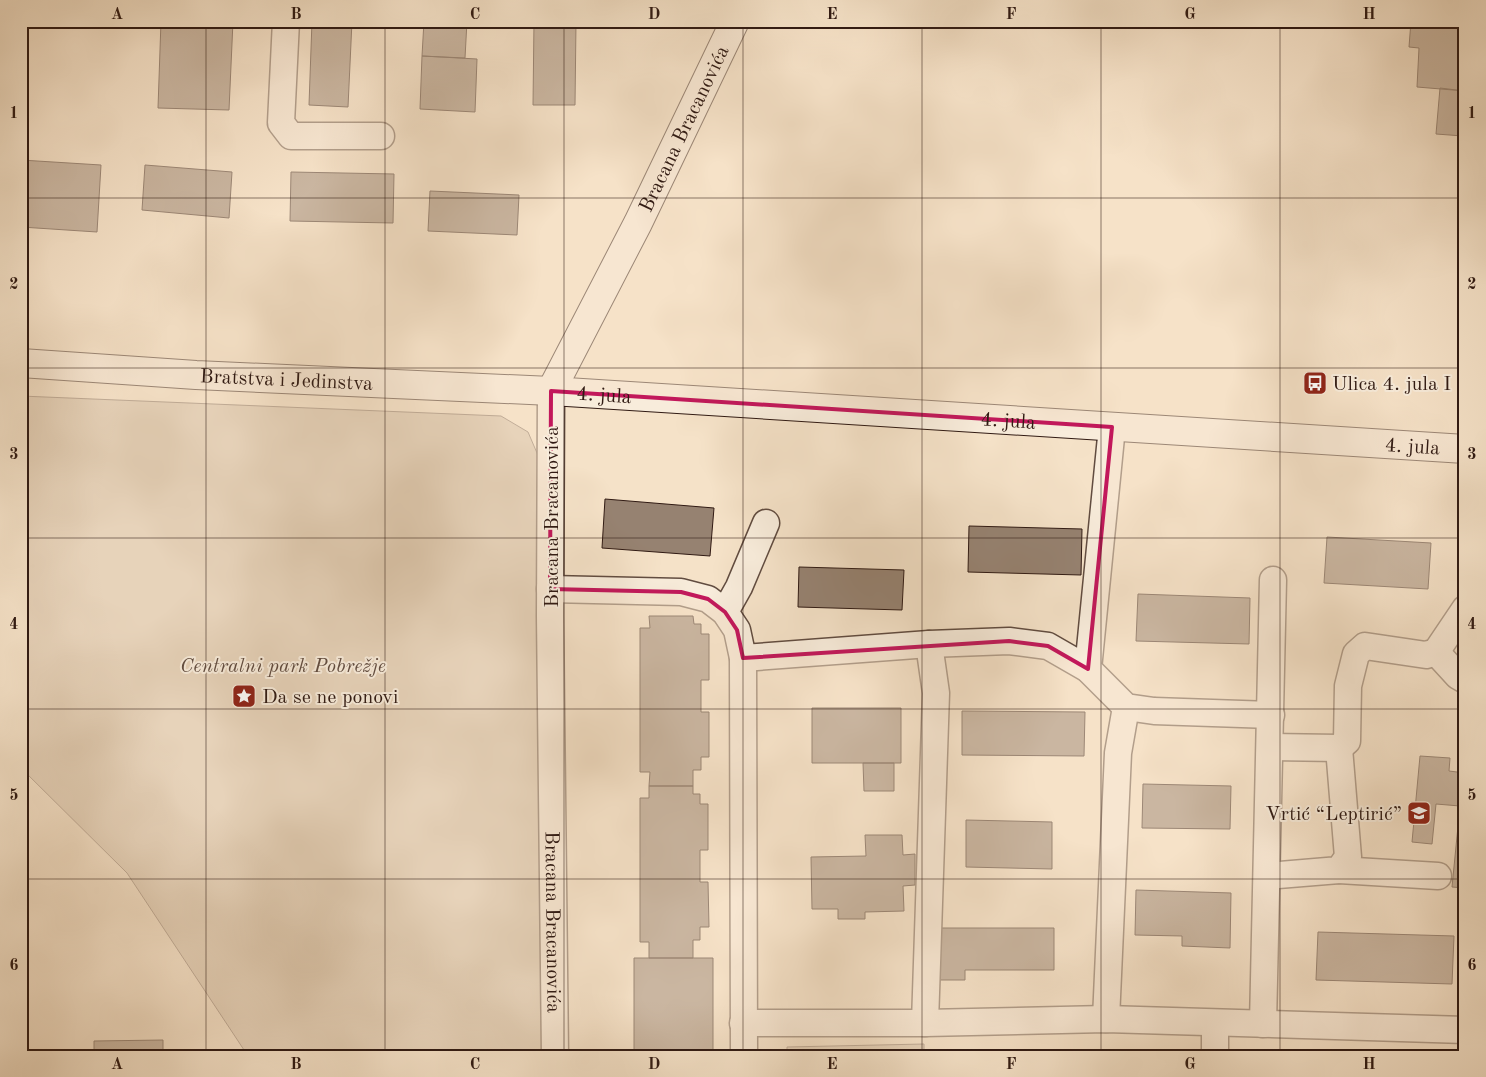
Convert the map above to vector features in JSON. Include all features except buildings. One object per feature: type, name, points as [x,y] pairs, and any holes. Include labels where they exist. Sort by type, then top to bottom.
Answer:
[{"type":"main road","name":"Bracana Bracanovića","points":[[552,391],[638,223],[735,21]]},
{"type":"main road","name":"Bratstva i Jedinstva","points":[[21,363],[196,375],[552,391]]},
{"type":"main road","name":"4. jula","points":[[552,391],[1465,449]]},
{"type":"street","points":[[286,21],[281,123],[285,131],[291,136],[381,136]]},
{"type":"street","name":"Bracana Bracanovića","points":[[552,391],[550,590],[555,1056]]},
{"type":"street","points":[[1088,669],[1112,427]]},
{"type":"street","points":[[725,612],[739,587],[766,523]]},
{"type":"street","points":[[1264,1024],[1273,580]]},
{"type":"street","points":[[550,590],[681,592],[708,599],[725,612],[737,630],[744,658],[744,1056]]},
{"type":"street","points":[[1270,747],[1338,748],[1347,741],[1348,686],[1356,654],[1365,646],[1426,655],[1436,652],[1465,609]]},
{"type":"street","points":[[744,658],[929,644],[1009,641],[1048,646],[1088,669],[1126,707],[1154,711],[1271,715]]},
{"type":"street","points":[[925,1023],[936,693],[929,644]]},
{"type":"street","points":[[1436,652],[1458,676],[1465,680]]},
{"type":"street","points":[[1106,1019],[1118,753],[1126,707]]},
{"type":"street","points":[[1338,748],[1348,857],[1339,870]]},
{"type":"street","points":[[1267,876],[1339,870],[1438,876]]},
{"type":"street","points":[[743,1023],[925,1023],[1106,1019],[1465,1030]]},
{"type":"street","points":[[1215,1023],[1215,1056]]},
{"type":"highlighted area","points":[[551,391],[1112,427],[1088,669],[1048,646],[1009,641],[743,658],[737,630],[725,612],[708,599],[681,592],[550,589]]},
{"type":"green space","name":"Centralni park Pobrežje","points":[[21,396],[501,416],[528,432],[543,467],[543,1056],[248,1056],[127,873],[21,768]]},
{"type":"green space","points":[[924,1044],[924,1056],[787,1056],[787,1047]]},
{"type":"place","name":"Ulica 4. jula I","points":[[1315,383]]},
{"type":"place","name":"Da se ne ponovi","points":[[244,696]]},
{"type":"place","name":"Vrtić “Leptirić”","points":[[1419,813]]}]
